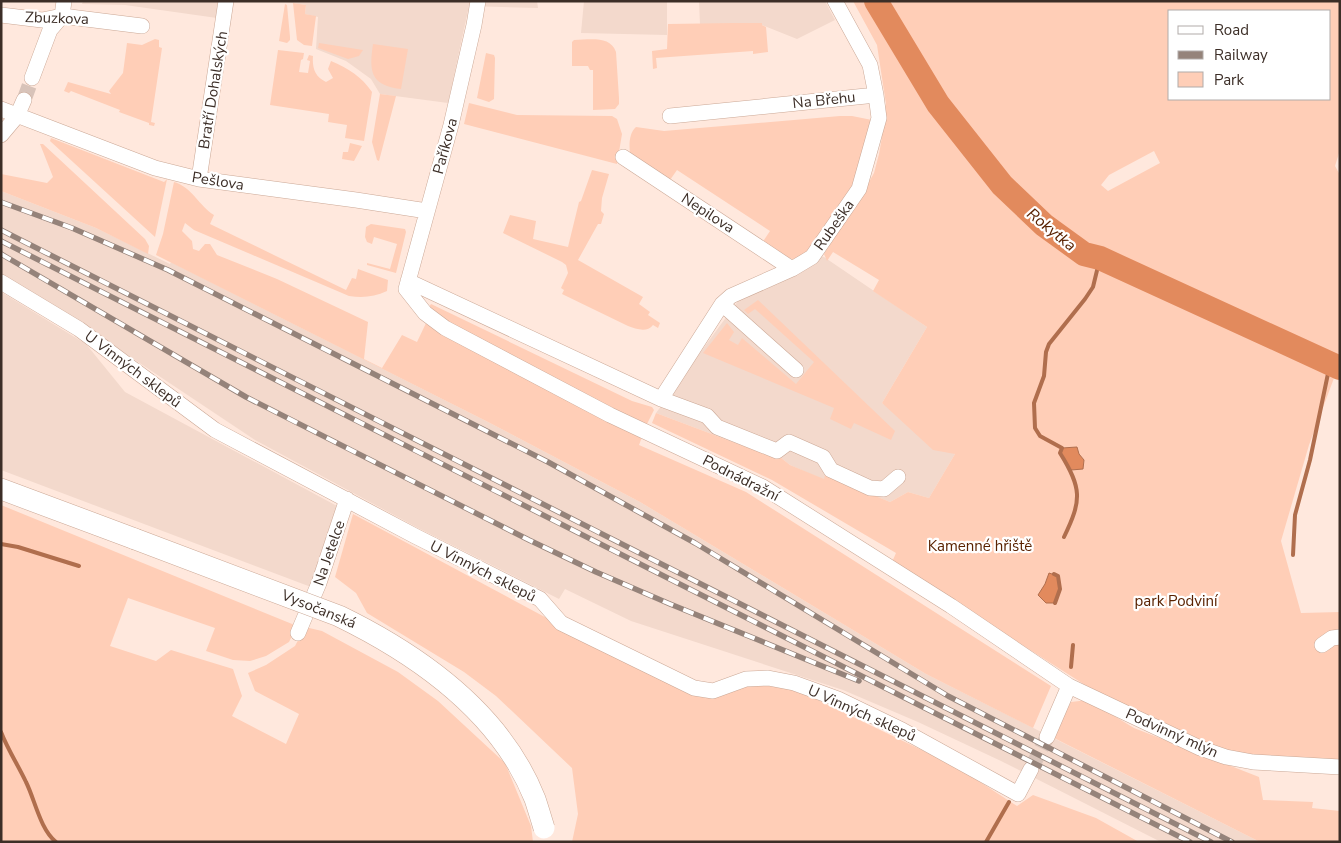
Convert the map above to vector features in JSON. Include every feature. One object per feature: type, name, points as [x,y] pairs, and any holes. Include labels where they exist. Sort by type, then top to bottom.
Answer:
[{"type":"main road","name":"Vysočanská","points":[[1,489],[339,616],[402,650],[461,696],[490,726],[521,771],[534,798],[546,835]]},
{"type":"street","name":"Bratří Dohalských","points":[[199,179],[226,1]]},
{"type":"street","name":"Paříkova","points":[[407,285],[451,125],[478,1]]},
{"type":"street","name":"Na Břehu","points":[[670,116],[876,95],[870,65],[835,1]]},
{"type":"street","name":"Zbuzkova","points":[[1,15],[42,20],[63,8],[142,26]]},
{"type":"street","points":[[32,78],[50,30],[63,8]]},
{"type":"street","name":"Rubeška","points":[[661,399],[722,304],[731,296],[812,257],[859,189],[879,118],[876,95]]},
{"type":"street","points":[[1,135],[17,116],[24,100]]},
{"type":"street","name":"Pešlova","points":[[1,109],[155,168],[199,179],[346,198],[427,211]]},
{"type":"street","name":"Nepilova","points":[[623,157],[792,268]]},
{"type":"street","name":"U Vinných sklepů","points":[[1,282],[79,329],[215,430],[540,599],[561,623],[694,688],[713,691],[746,679],[768,678],[794,683],[838,699],[902,730],[1018,794],[1031,769]]},
{"type":"street","points":[[407,285],[661,399],[707,416],[717,427],[777,451],[789,442],[823,457],[831,470],[870,488],[884,489],[898,477]]},
{"type":"street","name":"Podnádražní","points":[[407,285],[425,313],[445,328],[610,415],[763,487],[951,606],[1069,686]]},
{"type":"street","points":[[722,304],[796,370]]},
{"type":"street","name":"Na Jetelce","points":[[298,634],[319,583],[347,499]]},
{"type":"street","points":[[1322,645],[1332,638],[1340,637]]},
{"type":"street","points":[[1046,737],[1069,686]]},
{"type":"street","name":"Podvinný mlýn","points":[[1069,686],[1200,748],[1226,757],[1253,762],[1340,767]]},
{"type":"shaded area","points":[[83,1],[218,1],[217,18],[125,5],[82,4]]},
{"type":"shaded area","points":[[537,1],[538,8],[469,6],[448,103],[380,94],[371,79],[346,61],[316,49],[318,17],[305,14],[306,5],[285,2]]},
{"type":"shaded area","points":[[584,1],[667,1],[667,35],[581,33]]},
{"type":"shaded area","points":[[699,1],[825,1],[835,20],[797,39],[761,23],[700,25]]},
{"type":"shaded area","points":[[1,191],[96,228],[170,264],[171,262],[488,422],[640,502],[926,674],[1260,842],[1161,842],[1001,761],[918,722],[843,690],[631,621],[565,589],[559,599],[418,528],[255,440],[96,334],[1,276]]},
{"type":"shaded area","points":[[820,256],[927,327],[882,403],[955,454],[929,498],[908,492],[890,502],[826,476],[824,480],[790,465],[780,457],[767,455],[656,413],[738,301]]},
{"type":"shaded area","points":[[1,292],[86,344],[125,392],[337,506],[311,587],[1,470]]},
{"type":"shaded area","points":[[1077,447],[1079,454],[1084,460],[1083,469],[1071,470],[1060,453],[1062,448]]},
{"type":"shaded area","points":[[1049,573],[1058,576],[1060,589],[1055,603],[1046,603],[1038,595]]},
{"type":"green space","points":[[853,1],[1340,1],[1340,150],[1335,166],[1340,175],[1340,362],[1309,445],[1281,541],[1301,613],[1340,612],[1340,761],[1244,757],[1195,744],[1085,685],[892,562],[896,553],[772,480],[652,423],[656,413],[767,455],[780,457],[790,465],[824,479],[825,475],[890,502],[908,492],[929,498],[955,454],[933,450],[882,403],[927,327],[873,291],[879,280],[833,252],[827,261],[824,254],[874,173],[882,137],[882,120],[886,104],[877,45]],"holes":[[[1154,151],[1160,163],[1108,191],[1101,185],[1109,175]],[[1076,447],[1084,460],[1083,468],[1071,470],[1062,448]]]},
{"type":"green space","points":[[293,3],[306,5],[305,14],[316,16],[312,46],[304,45],[297,40]]},
{"type":"green space","points":[[285,4],[287,5],[290,37],[287,43],[279,41]]},
{"type":"green space","points":[[762,23],[766,27],[768,52],[753,54],[753,51],[656,58],[657,68],[653,69],[652,51],[667,49],[668,24]]},
{"type":"green space","points":[[155,39],[159,40],[159,47],[162,48],[151,122],[155,123],[154,126],[119,112],[120,110],[71,91],[69,93],[64,91],[68,82],[111,94],[109,91],[123,73],[127,43],[142,45]]},
{"type":"green space","points":[[592,39],[604,41],[609,43],[616,52],[619,104],[615,109],[593,110],[593,70],[590,70],[588,66],[572,66],[572,42],[574,40]]},
{"type":"green space","points":[[319,43],[363,50],[359,56],[348,59],[318,48]]},
{"type":"green space","points":[[373,44],[408,49],[401,89],[383,84],[377,80],[371,62]]},
{"type":"green space","points":[[278,50],[304,53],[299,72],[308,73],[310,61],[307,60],[309,55],[313,56],[313,64],[317,75],[326,82],[333,78],[328,69],[331,61],[349,70],[364,82],[372,92],[364,141],[345,138],[347,125],[328,122],[329,114],[270,105]]},
{"type":"green space","points":[[486,53],[494,55],[495,58],[494,99],[489,102],[477,98]]},
{"type":"green space","points":[[380,94],[396,96],[379,161],[377,160],[372,142]]},
{"type":"green space","points":[[469,103],[517,115],[612,116],[617,119],[622,134],[617,164],[464,124]]},
{"type":"green space","points":[[840,116],[872,120],[853,185],[808,252],[796,260],[786,257],[762,243],[770,231],[677,170],[670,180],[630,153],[631,136],[636,127],[664,131]]},
{"type":"green space","points":[[51,138],[164,182],[167,179],[155,237],[50,141]]},
{"type":"green space","points":[[350,143],[362,146],[354,161],[342,159],[343,152],[348,152]]},
{"type":"green space","points":[[40,144],[43,144],[145,239],[149,246],[148,254],[96,228],[1,191],[1,174],[47,183],[53,177]]},
{"type":"green space","points":[[592,170],[609,174],[602,198],[601,211],[604,214],[601,224],[598,224],[578,260],[643,297],[639,304],[650,312],[648,315],[660,323],[658,328],[653,325],[645,330],[631,327],[562,294],[564,290],[561,288],[568,273],[566,265],[503,233],[510,215],[536,221],[533,239],[568,247],[579,202]]},
{"type":"green space","points":[[174,182],[191,192],[214,215],[210,224],[346,290],[352,278],[356,279],[358,269],[388,280],[387,291],[378,295],[349,296],[194,230],[185,223],[182,231],[192,241],[193,249],[199,251],[205,244],[210,244],[217,255],[277,279],[368,322],[364,359],[382,368],[402,335],[417,342],[427,321],[642,437],[639,445],[746,492],[1051,686],[1033,728],[926,674],[640,502],[488,422],[156,255],[163,234]]},
{"type":"green space","points":[[371,224],[405,229],[406,232],[396,273],[367,265],[367,263],[390,269],[397,244],[374,237],[372,244],[367,242],[365,237],[366,227]]},
{"type":"green space","points":[[758,300],[895,431],[891,440],[854,423],[851,429],[830,419],[834,408],[703,353],[727,323],[734,332],[729,340],[738,345],[742,338],[796,384],[814,362],[755,309],[748,314],[744,310]]},
{"type":"green space","points":[[431,304],[632,401],[652,407],[654,410],[646,426],[427,310]]},
{"type":"green space","points":[[1,505],[297,626],[289,642],[266,656],[250,661],[233,660],[206,651],[215,628],[128,598],[110,646],[156,661],[171,650],[233,669],[242,696],[232,716],[286,744],[299,714],[255,691],[248,673],[266,665],[295,646],[305,627],[322,631],[398,672],[438,701],[505,763],[531,826],[533,842],[1,842]]},
{"type":"green space","points":[[353,514],[651,674],[705,698],[750,684],[795,689],[957,767],[1017,806],[1033,795],[1096,818],[1139,842],[572,842],[578,814],[572,768],[496,696],[464,672],[367,613],[356,593],[335,577]]},
{"type":"green space","points":[[1088,700],[1134,728],[1259,777],[1263,800],[1313,802],[1312,808],[1340,811],[1340,842],[1260,842],[1052,737],[1071,702]]},
{"type":"waterway","name":"Rokytka","points":[[876,1],[938,104],[1002,185],[1044,225],[1084,254],[1100,258],[1340,368]]},
{"type":"waterway","points":[[1064,537],[1074,513],[1077,494],[1076,485],[1060,453],[1062,448],[1040,436],[1035,428],[1034,403],[1044,376],[1046,352],[1049,344],[1093,287],[1100,258]]},
{"type":"waterway","points":[[1293,555],[1295,515],[1310,460],[1330,364]]},
{"type":"waterway","points":[[1,544],[18,547],[79,566]]},
{"type":"waterway","points":[[1054,574],[1058,576],[1060,589],[1055,603]]},
{"type":"waterway","points":[[1071,667],[1073,645]]},
{"type":"waterway","points":[[1,732],[26,782],[42,822],[56,842]]},
{"type":"waterway","points":[[986,842],[1009,802]]},
{"type":"tunnel","points":[[24,100],[32,78]]},
{"type":"tunnel","points":[[1031,769],[1047,737]]},
{"type":"railway","points":[[1,202],[72,228],[168,270],[548,462],[695,543],[948,696],[1232,842]]},
{"type":"railway","points":[[1,230],[1211,842]]},
{"type":"railway","points":[[1,241],[1190,842]]},
{"type":"railway","points":[[1,254],[246,397],[529,540],[670,604],[859,681]]},
{"type":"park label","name":"Kamenné hřiště","points":[[980,546]]},
{"type":"park label","name":"park Podviní","points":[[1176,601]]}]
